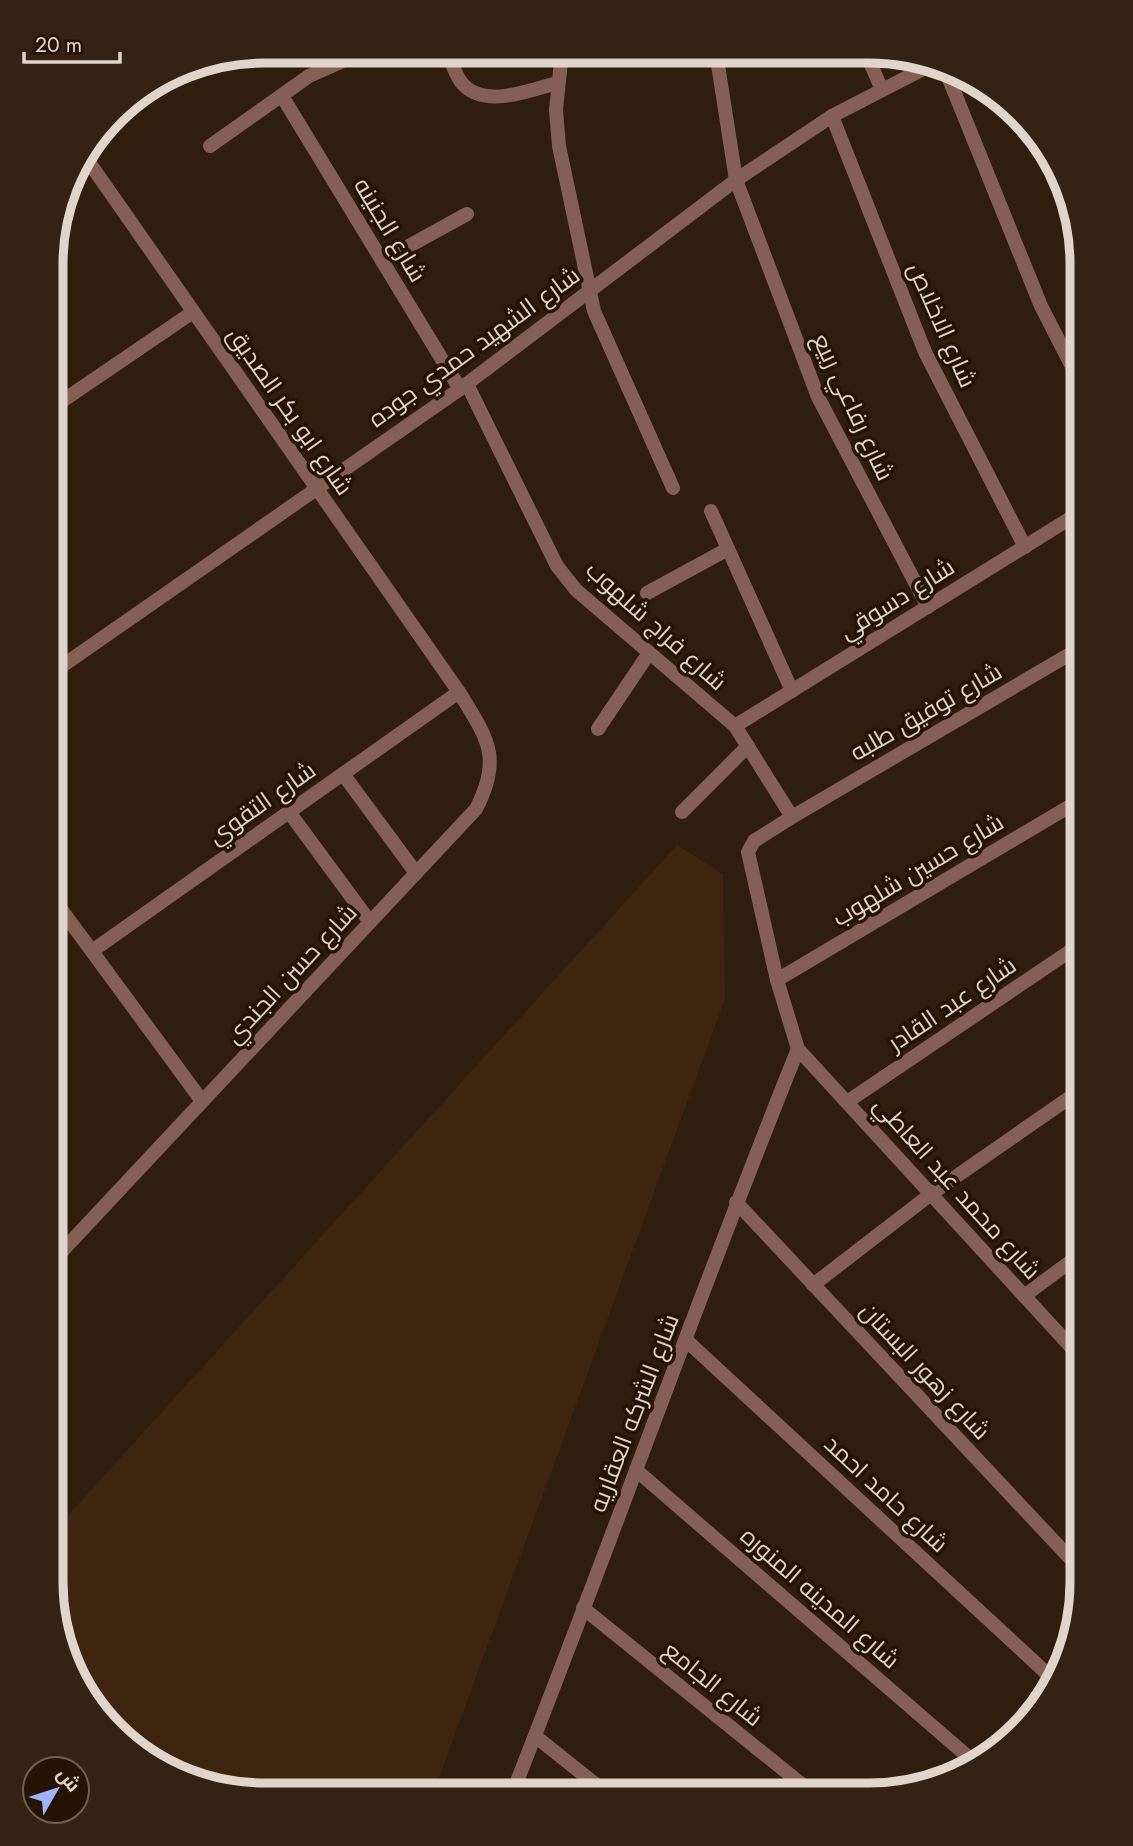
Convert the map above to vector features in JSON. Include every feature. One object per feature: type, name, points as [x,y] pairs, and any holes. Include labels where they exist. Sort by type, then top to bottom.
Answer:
[{"type":"street","points":[[210,146],[309,76],[338,63]]},
{"type":"street","points":[[453,63],[462,83],[473,92],[488,97],[557,83]]},
{"type":"street","points":[[560,63],[557,83],[559,146],[590,291],[601,331],[673,488]]},
{"type":"street","name":"شارع رفاعي ربيع","points":[[718,63],[736,180],[818,397],[928,607]]},
{"type":"street","points":[[871,63],[882,90]]},
{"type":"street","name":"شارع الشهيد حمدي جوده","points":[[63,665],[464,386],[736,180],[832,116],[921,70]]},
{"type":"street","points":[[949,80],[1041,306],[1070,363]]},
{"type":"street","name":"شارع الجنينه","points":[[282,96],[382,261],[464,386]]},
{"type":"street","name":"شارع الاخلاص","points":[[832,116],[925,352],[1025,547]]},
{"type":"street","name":"شارع ابو بكر الصديق","points":[[90,164],[459,692]]},
{"type":"street","points":[[382,261],[467,214]]},
{"type":"street","points":[[63,401],[193,312]]},
{"type":"street","name":"شارع فراج شلهوب","points":[[464,386],[557,566],[576,590],[735,726],[792,817]]},
{"type":"street","points":[[711,511],[792,691]]},
{"type":"street","name":"شارع دسوقي","points":[[735,726],[1070,519]]},
{"type":"street","points":[[647,593],[728,549]]},
{"type":"street","points":[[598,729],[649,653]]},
{"type":"street","name":"شارع توفيق طلبه","points":[[777,980],[748,852],[754,841],[1070,654]]},
{"type":"street","name":"شارع التقوي","points":[[92,951],[459,692]]},
{"type":"street","name":"شارع حسن الجندي","points":[[63,1250],[476,809],[490,783],[491,754],[480,727],[459,692]]},
{"type":"street","points":[[682,812],[748,746]]},
{"type":"street","points":[[343,774],[416,873]]},
{"type":"street","name":"شارع حسين شلهوب","points":[[777,980],[1070,806]]},
{"type":"street","points":[[289,812],[370,922]]},
{"type":"street","points":[[63,912],[202,1101]]},
{"type":"street","name":"شارع عبد القادر","points":[[847,1102],[1070,951]]},
{"type":"street","points":[[777,980],[798,1049]]},
{"type":"street","name":"شارع محمد عبد العاطي","points":[[798,1049],[1070,1346]]},
{"type":"street","name":"شارع الشركه العقاريه","points":[[516,1783],[687,1341],[736,1202],[798,1049]]},
{"type":"street","points":[[813,1284],[931,1194],[1070,1097]]},
{"type":"street","name":"شارع زهور البستان","points":[[736,1202],[1070,1558]]},
{"type":"street","points":[[1024,1296],[1070,1262]]},
{"type":"street","name":"شارع حامد احمد","points":[[687,1341],[1047,1674]]},
{"type":"street","name":"شارع المدينه المنوره","points":[[636,1470],[968,1756]]},
{"type":"street","name":"شارع الجامع","points":[[583,1608],[800,1783]]},
{"type":"street","points":[[535,1736],[595,1783]]},
{"type":"shaded area","points":[[677,845],[723,874],[725,999],[437,1783],[238,1781],[187,1768],[142,1741],[122,1724],[105,1704],[78,1659],[65,1608],[63,1521]]}]
